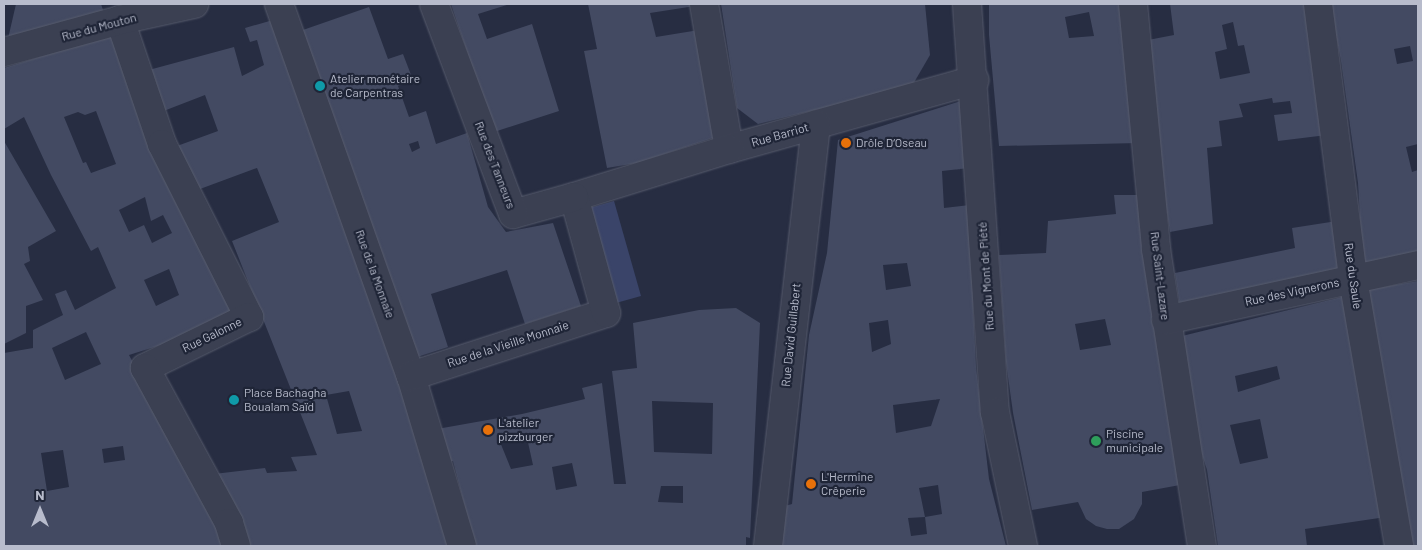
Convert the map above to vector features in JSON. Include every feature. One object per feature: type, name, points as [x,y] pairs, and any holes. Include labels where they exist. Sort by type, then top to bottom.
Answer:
[{"type":"street","name":"Rue du Mouton","points":[[4,52],[120,20],[194,4]]},
{"type":"street","name":"Rue de la Monnaie","points":[[279,4],[411,376],[462,546]]},
{"type":"street","name":"Rue des Tanneurs","points":[[434,4],[513,214],[574,197]]},
{"type":"street","points":[[704,4],[729,149]]},
{"type":"street","name":"Rue du Mont de Piété","points":[[968,4],[995,412],[1023,546]]},
{"type":"street","name":"Rue Saint-Lazare","points":[[1133,4],[1156,249],[1202,546]]},
{"type":"street","name":"Rue du Saule","points":[[1318,4],[1353,279],[1399,546]]},
{"type":"street","name":"Rue Galonne","points":[[120,20],[162,144],[249,317],[145,368],[229,523],[236,546]]},
{"type":"street","name":"Rue Barriot","points":[[574,197],[729,149],[974,80]]},
{"type":"street","name":"Rue David Guillabert","points":[[768,546],[816,125]]},
{"type":"street","name":"Rue de la Vieille Monnaie","points":[[411,376],[606,313],[574,197]]},
{"type":"street","name":"Rue des Vignerons","points":[[1166,320],[1418,265]]},
{"type":"water","points":[[614,201],[641,296],[616,303],[589,208]]},
{"type":"building","points":[[16,4],[101,4],[104,13],[7,43]]},
{"type":"building","points":[[451,4],[510,4],[478,14],[487,39],[532,24],[559,111],[494,132]]},
{"type":"building","points":[[588,4],[694,4],[695,6],[650,13],[656,37],[699,30],[716,137],[637,163],[607,168],[584,51],[597,49]]},
{"type":"building","points":[[721,4],[925,4],[930,55],[912,86],[758,124],[737,108]]},
{"type":"building","points":[[989,4],[1127,4],[1139,143],[999,146],[989,35]],"holes":[[[1089,12],[1094,36],[1069,38],[1065,17]]]},
{"type":"building","points":[[1170,4],[1310,4],[1327,135],[1278,141],[1274,115],[1292,113],[1290,101],[1273,103],[1272,98],[1239,104],[1243,117],[1219,121],[1222,146],[1207,148],[1213,224],[1170,232],[1162,180],[1148,40],[1174,35]],"holes":[[[1233,22],[1238,46],[1244,45],[1250,73],[1220,79],[1215,52],[1227,49],[1222,25]]]},
{"type":"building","points":[[1330,4],[1418,4],[1418,144],[1406,147],[1412,172],[1418,170],[1418,257],[1363,269],[1358,183],[1341,61]],"holes":[[[1410,46],[1413,61],[1397,64],[1394,49]]]},
{"type":"building","points":[[369,7],[388,59],[403,54],[413,80],[398,86],[409,117],[426,111],[436,144],[467,133],[488,207],[506,232],[553,223],[581,306],[525,324],[507,270],[431,294],[448,347],[414,358],[300,31]],"holes":[[[418,141],[420,148],[412,152],[409,144]]]},
{"type":"building","points":[[273,20],[456,546],[248,546],[214,474],[265,468],[267,473],[297,471],[291,457],[317,455],[232,241],[279,222],[257,168],[200,189],[177,146],[218,131],[205,95],[161,112],[145,71],[234,47],[242,76],[264,65],[257,40],[250,42],[245,28]],"holes":[[[349,391],[362,431],[337,434],[326,395]]]},
{"type":"building","points":[[110,35],[149,137],[237,321],[129,355],[227,546],[4,546],[4,353],[33,348],[33,330],[63,315],[55,294],[66,290],[75,310],[116,288],[98,247],[91,251],[51,175],[24,117],[4,129],[4,68]],"holes":[[[96,111],[116,164],[91,173],[86,162],[83,163],[64,117],[78,112],[85,115]],[[145,197],[151,221],[163,215],[172,233],[152,243],[144,225],[129,232],[119,210]],[[169,269],[179,295],[156,306],[144,280]],[[86,332],[101,364],[65,380],[52,348]],[[123,446],[125,460],[104,463],[102,449]],[[63,450],[69,487],[47,491],[41,453]]]},
{"type":"building","points":[[964,100],[969,168],[942,171],[944,208],[970,205],[975,275],[973,305],[976,367],[989,479],[1006,546],[780,546],[785,506],[792,504],[809,335],[827,253],[838,140]],"holes":[[[907,263],[911,286],[886,290],[883,265]],[[888,320],[891,344],[872,352],[869,323]],[[940,399],[931,426],[896,433],[893,405]],[[938,485],[942,514],[925,517],[919,488]],[[925,517],[927,534],[911,536],[908,518]]]},
{"type":"building","points":[[4,141],[56,231],[28,247],[30,261],[24,264],[43,300],[26,306],[26,333],[4,344]]},
{"type":"building","points":[[1114,195],[1144,195],[1180,485],[1142,492],[1142,504],[1134,519],[1119,529],[1107,529],[1096,526],[1086,519],[1078,502],[1032,510],[1013,413],[1006,362],[999,255],[1046,253],[1048,221],[1116,214]],"holes":[[[1105,319],[1111,345],[1080,350],[1075,324]]]},
{"type":"building","points":[[1337,221],[1343,277],[1181,313],[1175,273],[1295,248],[1292,228]]},
{"type":"building","points":[[1418,281],[1418,546],[1411,546],[1366,290]]},
{"type":"building","points":[[1346,296],[1386,517],[1305,529],[1307,546],[1218,546],[1207,470],[1199,445],[1178,337]],"holes":[[[1277,366],[1280,379],[1238,392],[1235,376]],[[1260,419],[1268,458],[1240,464],[1230,425]]]},
{"type":"building","points":[[736,308],[760,323],[750,538],[746,537],[746,546],[475,546],[453,461],[448,461],[437,429],[522,414],[585,399],[582,388],[602,383],[614,484],[626,484],[612,371],[637,368],[633,323],[699,310]],"holes":[[[652,401],[713,403],[712,454],[654,452]],[[527,438],[533,465],[511,469],[500,442]],[[572,463],[577,486],[556,490],[552,467]],[[661,486],[683,486],[683,503],[658,502]]]},
{"type":"place","name":"Atelier monétaire de Carpentras","points":[[320,86]]},
{"type":"place","name":"Drôle D‘Oseau","points":[[846,143]]},
{"type":"place","name":"Place Bachagha Boualam Saïd","points":[[234,400]]},
{"type":"place","name":"L'atelier pizzburger","points":[[488,430]]},
{"type":"place","name":"Piscine municipale","points":[[1096,441]]},
{"type":"place","name":"L'Hermine Crêperie","points":[[811,484]]}]
